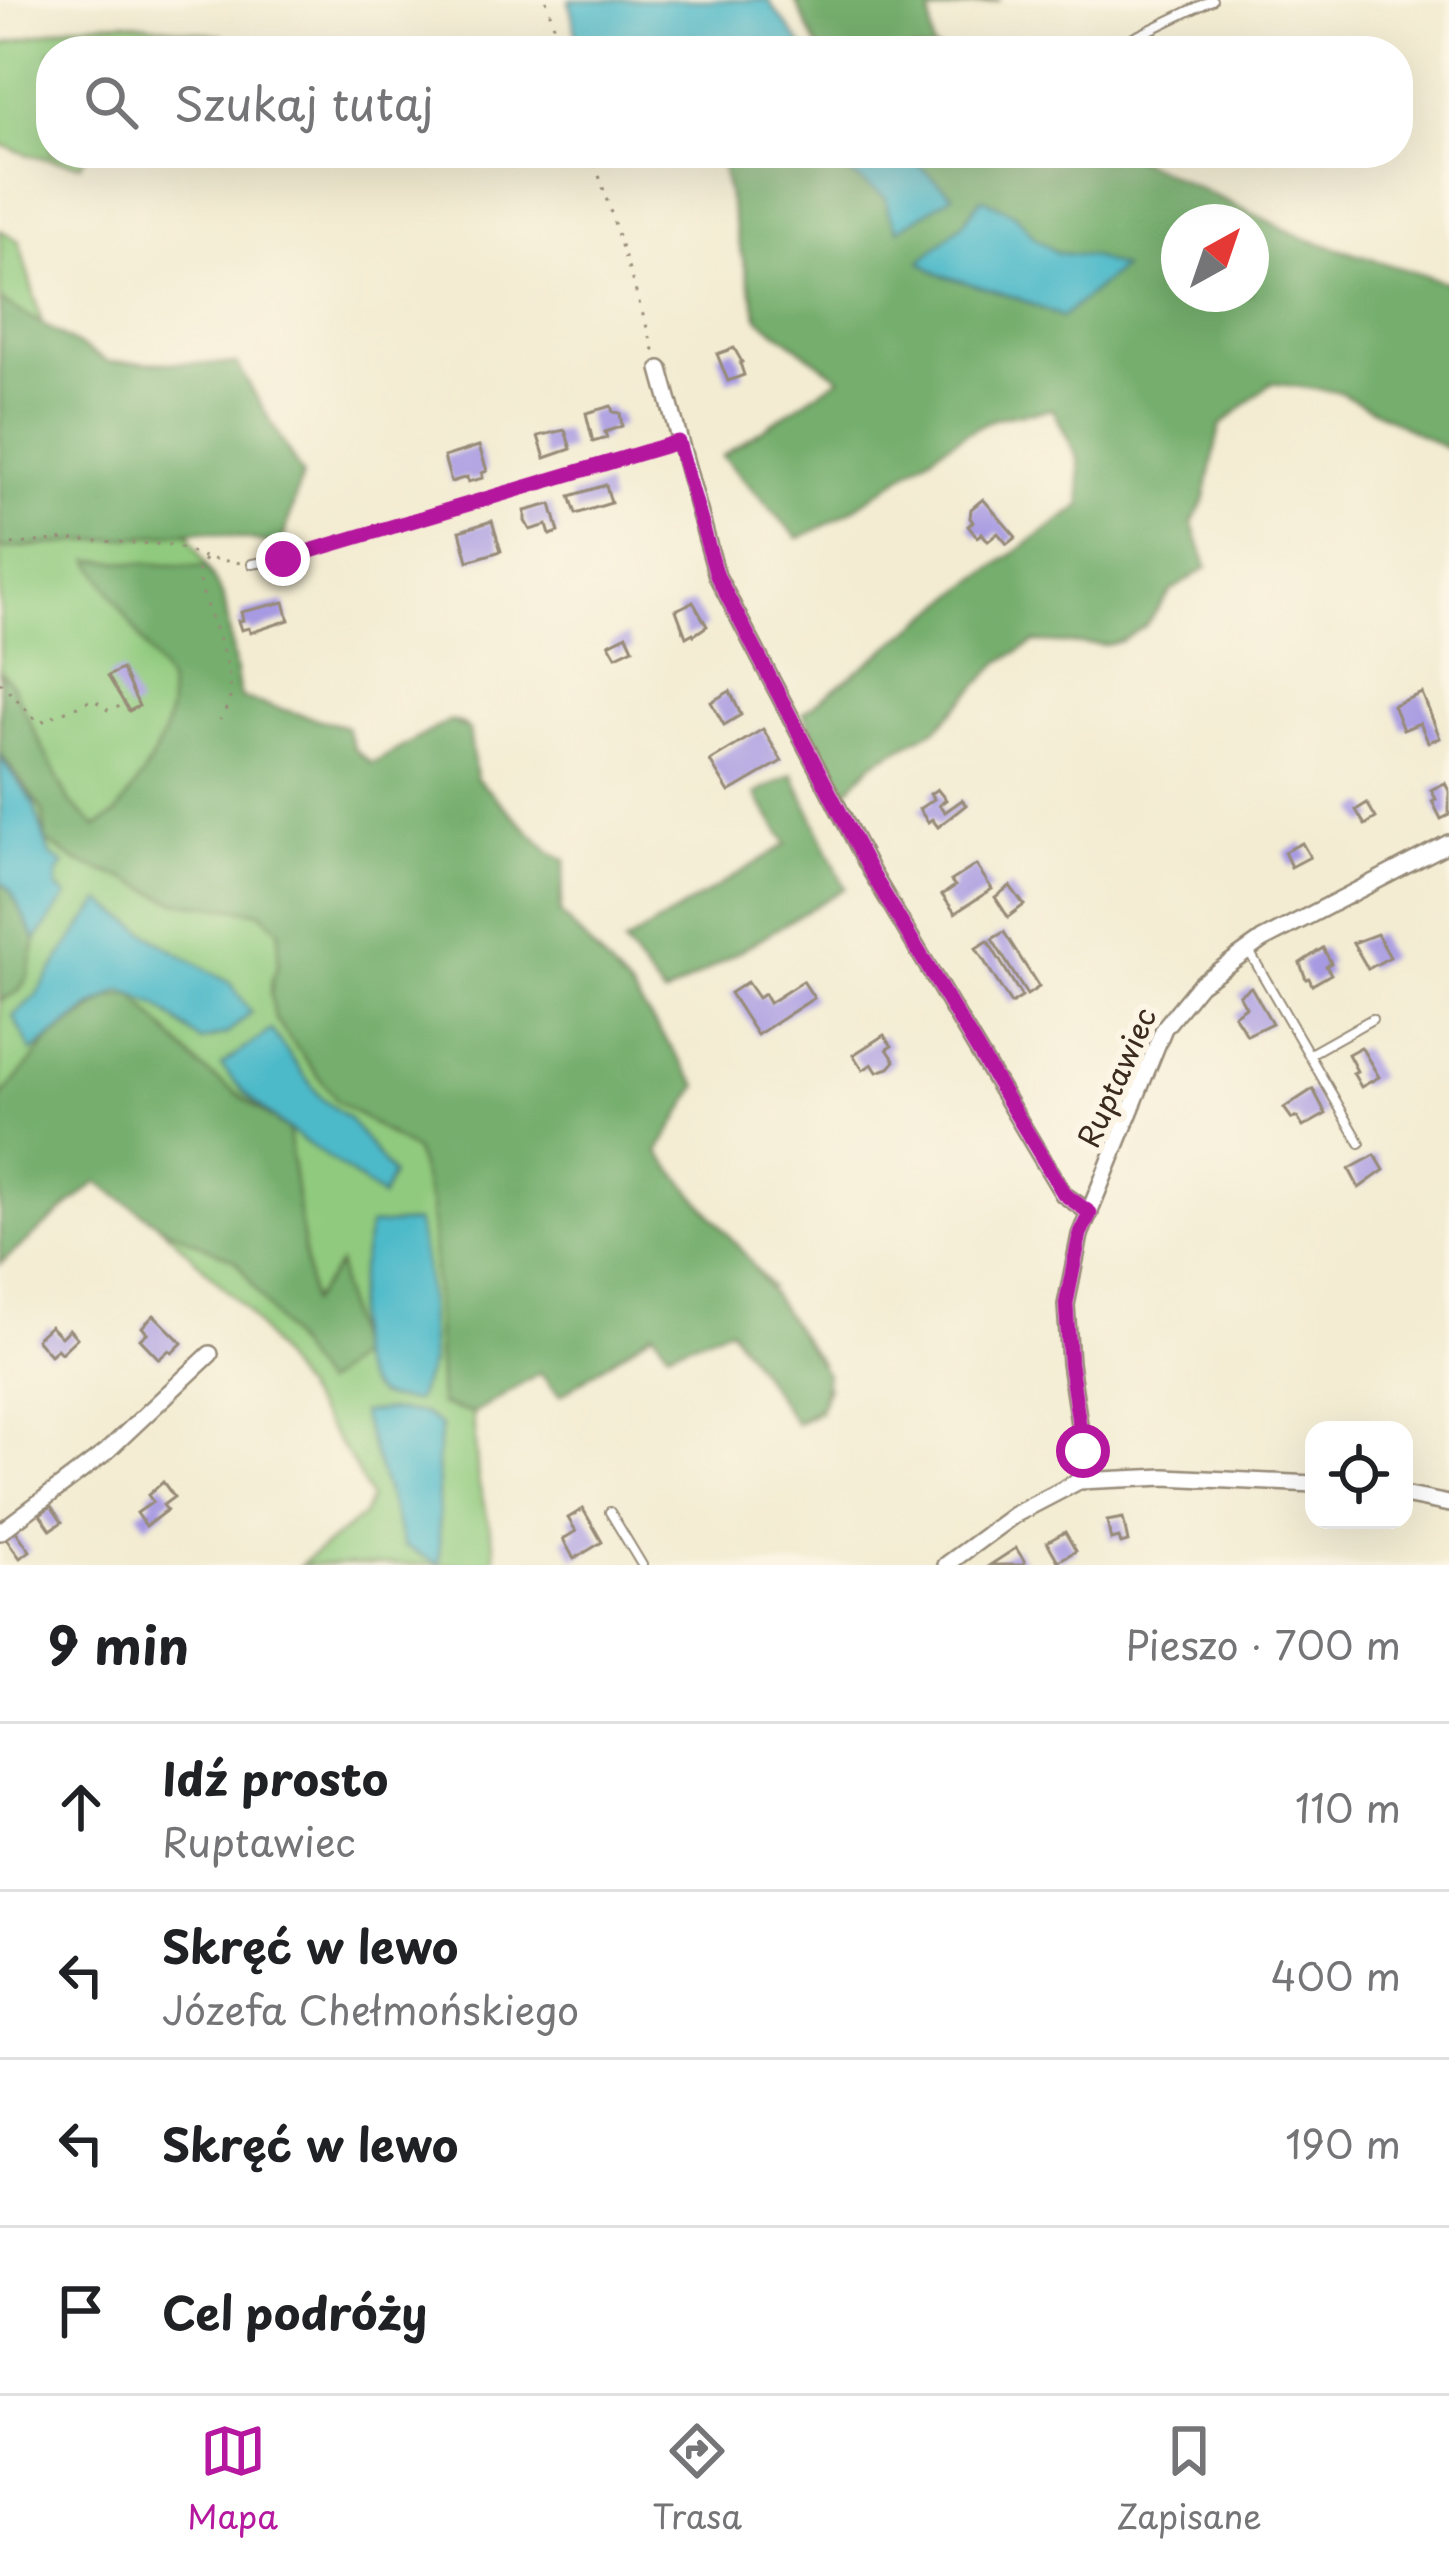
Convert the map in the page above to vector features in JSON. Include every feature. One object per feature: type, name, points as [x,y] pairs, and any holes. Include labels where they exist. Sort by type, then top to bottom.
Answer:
[{"type":"street","points":[[661,371],[717,576],[871,872],[1064,1194],[1090,1213]]},
{"type":"street","name":"Ruptawiec","points":[[1079,1481],[1083,1451],[1066,1304],[1080,1234],[1164,1028],[1201,984],[1262,940],[1449,843]]},
{"type":"street","points":[[0,1532],[106,1452],[210,1354]]},
{"type":"street","points":[[946,1565],[1014,1515],[1079,1481],[1165,1477],[1305,1484]]},
{"type":"street","points":[[1413,1497],[1449,1504]]},
{"type":"lane","points":[[1137,36],[1212,0]]},
{"type":"lane","points":[[252,564],[305,553],[678,442]]},
{"type":"lane","points":[[1248,950],[1360,1143]]},
{"type":"lane","points":[[1310,1054],[1372,1019]]},
{"type":"lane","points":[[610,1512],[642,1565]]},
{"type":"path","points":[[546,0],[557,36]]},
{"type":"path","points":[[597,168],[661,371]]},
{"type":"path","points":[[0,546],[64,539],[172,545],[206,558],[252,564]]},
{"type":"path","points":[[206,558],[199,577],[229,686],[229,704],[220,720]]},
{"type":"path","points":[[0,682],[39,723],[93,700],[110,711],[120,706]]},
{"type":"green space","points":[[795,0],[1001,0],[930,13],[932,36],[812,36]]},
{"type":"green space","points":[[125,22],[223,36],[36,36],[36,156],[0,144],[0,45],[74,25]]},
{"type":"green space","points":[[722,168],[1156,168],[1232,204],[1161,204],[1161,312],[1269,312],[1269,222],[1306,239],[1449,283],[1449,450],[1339,392],[1271,383],[1220,426],[1204,502],[1192,522],[1207,567],[1171,591],[1145,626],[1121,641],[1107,645],[1035,642],[1000,662],[937,728],[874,762],[844,794],[803,713],[1081,506],[1079,461],[1053,409],[996,418],[964,434],[848,512],[798,538],[722,456],[840,378],[759,319]]},
{"type":"green space","points":[[0,230],[19,241],[46,338],[177,513],[224,598],[240,698],[346,727],[354,749],[372,764],[449,721],[461,723],[469,730],[468,770],[550,852],[565,860],[560,913],[632,992],[698,1086],[658,1152],[771,1287],[767,1291],[821,1363],[814,1367],[828,1387],[819,1412],[796,1424],[730,1328],[668,1351],[654,1331],[560,1396],[540,1373],[473,1414],[478,1480],[495,1565],[300,1565],[363,1516],[370,1498],[353,1464],[246,1309],[108,1180],[97,1182],[0,1254]]},
{"type":"green space","points":[[0,300],[108,362],[237,364],[302,475],[281,546],[202,531],[0,549]]},
{"type":"green space","points":[[90,560],[207,567],[224,598],[240,698],[346,727],[354,749],[372,764],[449,721],[469,730],[476,778],[550,852],[565,860],[560,913],[632,992],[698,1086],[658,1152],[747,1257],[826,1374],[822,1404],[796,1424],[730,1328],[668,1351],[653,1331],[560,1396],[540,1373],[473,1414],[440,1404],[431,1206],[415,1151],[337,1101],[275,1019],[271,996],[279,930],[260,912],[175,902],[77,862],[46,841],[43,811],[0,753],[0,671],[11,683],[69,801],[96,827],[116,814],[164,734],[170,707],[168,682]]},
{"type":"green space","points":[[793,774],[845,888],[664,996],[624,944],[787,844],[755,794]]},
{"type":"green space","points":[[0,879],[36,940],[28,976],[19,991],[0,1001]]},
{"type":"green space","points":[[133,995],[200,1067],[288,1130],[311,1302],[339,1264],[357,1356],[322,1385],[236,1261],[161,1226],[97,1182],[0,1264],[0,1099],[50,1039],[110,997]]},
{"type":"water","points":[[569,0],[768,0],[795,36],[576,36]]},
{"type":"water","points":[[842,168],[922,168],[953,195],[898,230],[886,198]]},
{"type":"water","points":[[982,198],[1015,214],[1035,238],[1057,253],[1090,256],[1122,268],[1062,317],[938,274],[920,262],[963,223]]},
{"type":"water","points":[[0,757],[33,802],[50,855],[64,864],[57,874],[57,888],[67,896],[36,940],[11,892],[0,881]]},
{"type":"water","points":[[101,901],[231,984],[251,1013],[227,1034],[201,1041],[158,1006],[122,990],[89,1008],[32,1052],[13,1016],[35,997]]},
{"type":"water","points":[[271,1030],[321,1098],[349,1119],[392,1174],[382,1197],[276,1120],[221,1065]]},
{"type":"water","points":[[417,1222],[427,1278],[431,1362],[416,1401],[379,1395],[365,1381],[357,1363],[354,1316],[370,1225]]},
{"type":"water","points":[[361,1413],[423,1413],[441,1426],[437,1458],[440,1565],[403,1545]]},
{"type":"building","points":[[734,348],[744,375],[728,381],[717,354]]},
{"type":"building","points":[[611,406],[620,413],[622,426],[593,442],[586,413]]},
{"type":"building","points":[[565,430],[571,449],[545,458],[538,436]]},
{"type":"building","points":[[479,446],[487,471],[483,478],[451,482],[444,457]]},
{"type":"building","points":[[606,485],[611,503],[576,514],[570,496]]},
{"type":"building","points":[[983,499],[1016,537],[1007,544],[998,533],[988,541],[982,533],[977,537],[968,526],[973,522],[971,509]]},
{"type":"building","points":[[551,504],[559,532],[550,535],[547,525],[530,530],[525,511]]},
{"type":"building","points":[[492,521],[501,551],[468,561],[460,531]]},
{"type":"building","points":[[284,602],[289,620],[250,633],[249,628],[241,630],[241,612]]},
{"type":"building","points":[[693,602],[707,626],[686,637],[676,610]]},
{"type":"building","points":[[627,635],[633,648],[616,656],[609,644]]},
{"type":"building","points":[[122,669],[139,706],[129,711],[108,676]]},
{"type":"building","points":[[730,691],[741,715],[724,725],[711,702]]},
{"type":"building","points":[[1422,693],[1440,738],[1428,742],[1420,723],[1403,730],[1393,705]]},
{"type":"building","points":[[763,729],[782,761],[729,792],[710,761]]},
{"type":"building","points":[[1445,783],[1449,815],[1441,819],[1431,790]]},
{"type":"building","points":[[937,789],[946,800],[939,805],[945,812],[962,800],[966,805],[938,827],[919,809],[934,799],[930,794]]},
{"type":"building","points":[[1367,803],[1376,818],[1365,825],[1356,810]]},
{"type":"building","points":[[1302,843],[1310,857],[1291,867],[1284,852]]},
{"type":"building","points":[[976,865],[992,889],[955,913],[942,895],[955,886],[951,881]]},
{"type":"building","points":[[1010,886],[1024,905],[1008,917],[995,897]]},
{"type":"building","points":[[1004,932],[1039,987],[1027,995],[992,939]]},
{"type":"building","points":[[1377,934],[1390,957],[1368,969],[1353,943]]},
{"type":"building","points":[[988,941],[1022,997],[1011,1004],[976,948]]},
{"type":"building","points":[[1323,948],[1331,974],[1312,985],[1300,963]]},
{"type":"building","points":[[803,981],[814,998],[757,1035],[730,993],[747,982],[758,998],[764,994],[769,1003]]},
{"type":"building","points":[[1251,987],[1272,1023],[1247,1035],[1234,1015],[1246,1007],[1239,995]]},
{"type":"building","points":[[884,1035],[895,1061],[877,1072],[872,1064],[863,1070],[853,1055]]},
{"type":"building","points":[[1361,1047],[1379,1077],[1361,1087],[1348,1054]]},
{"type":"building","points":[[1313,1089],[1326,1114],[1303,1127],[1284,1108]]},
{"type":"building","points":[[1375,1155],[1384,1170],[1359,1188],[1349,1169]]},
{"type":"building","points":[[154,1315],[182,1343],[159,1359],[140,1339],[147,1333],[142,1327]]},
{"type":"building","points":[[50,1326],[61,1337],[69,1329],[77,1338],[61,1353],[57,1349],[50,1355],[36,1339]]},
{"type":"building","points":[[163,1482],[174,1497],[163,1505],[167,1510],[146,1526],[137,1513],[153,1502],[148,1495]]},
{"type":"building","points":[[51,1506],[62,1522],[51,1530],[40,1514]]},
{"type":"building","points":[[583,1509],[602,1542],[574,1559],[563,1539],[576,1531],[568,1518]]},
{"type":"building","points":[[1123,1518],[1128,1542],[1121,1544],[1119,1538],[1111,1540],[1107,1521]]},
{"type":"building","points":[[15,1530],[30,1551],[20,1558],[5,1537]]},
{"type":"building","points":[[1065,1532],[1076,1551],[1058,1561],[1047,1542]]},
{"type":"building","points":[[1016,1548],[1025,1562],[1021,1565],[990,1565]]},
{"type":"route","points":[[283,559],[678,442],[717,576],[871,872],[1064,1194],[1090,1213],[1080,1234],[1066,1304],[1083,1451]]}]
